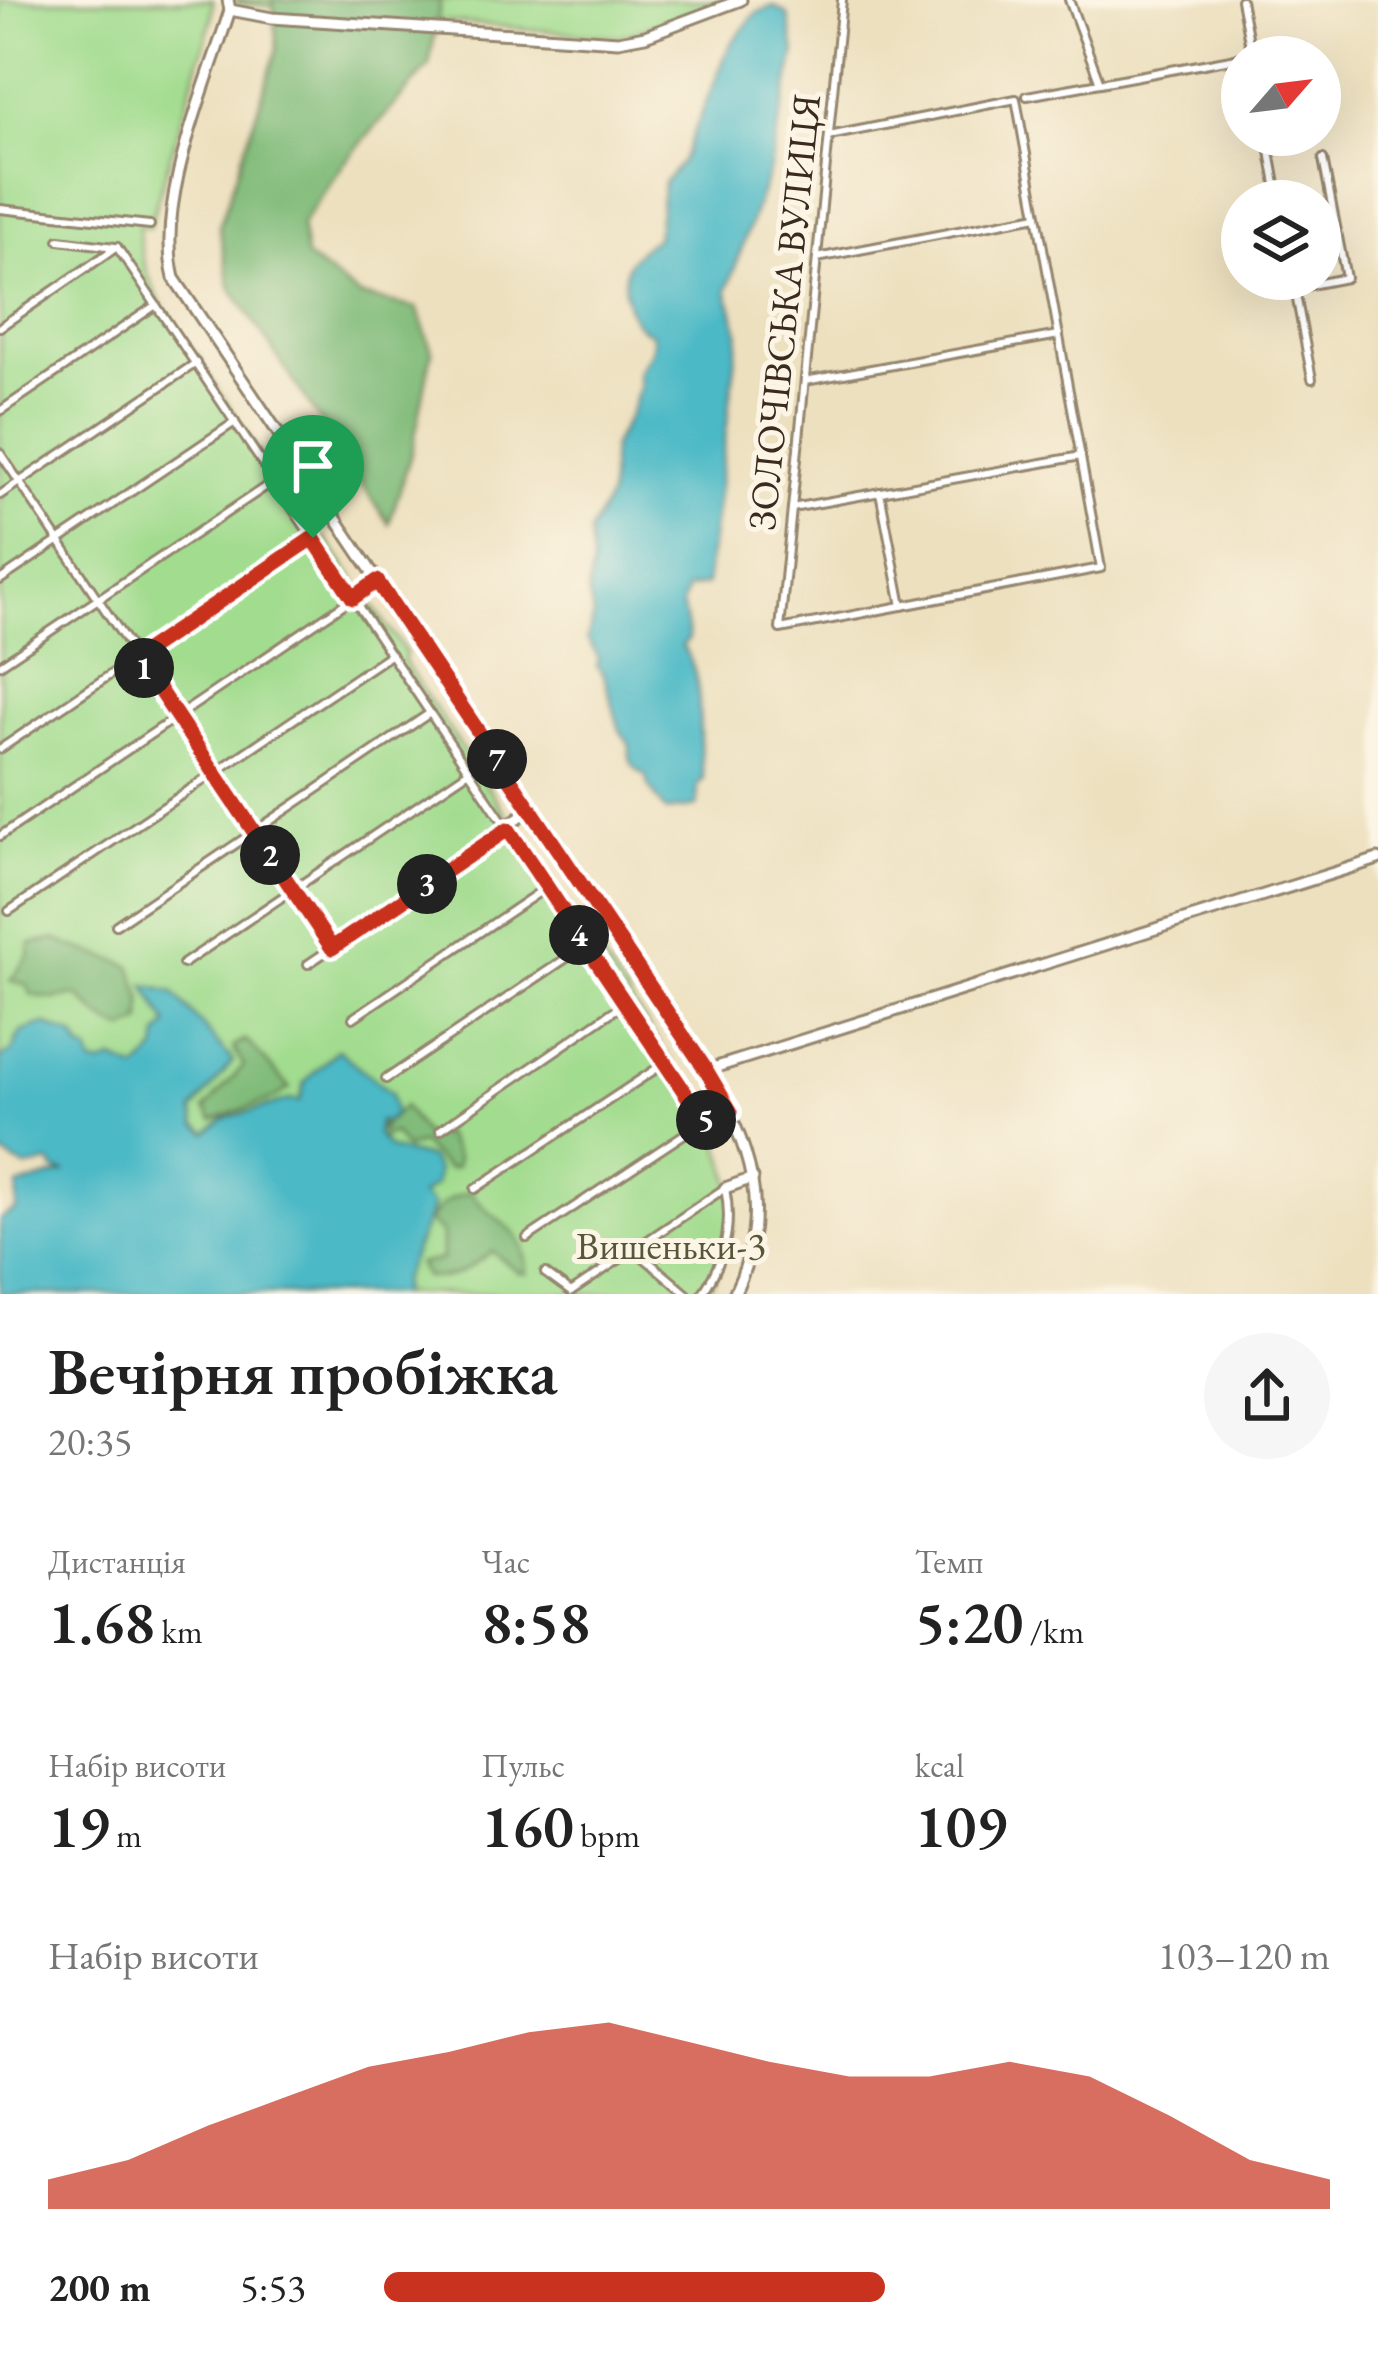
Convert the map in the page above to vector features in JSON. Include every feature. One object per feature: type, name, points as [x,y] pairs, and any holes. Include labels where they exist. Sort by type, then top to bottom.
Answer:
[{"type":"street","points":[[734,1294],[749,1258],[754,1220],[753,1178],[731,1112],[174,278],[168,228],[229,5],[272,18],[619,41],[645,37],[742,0]]},
{"type":"street","name":"ЗОЛОЧІВСЬКА ВУЛИЦЯ","points":[[842,0],[780,629],[902,606]]},
{"type":"street","points":[[1069,0],[1100,83]]},
{"type":"street","points":[[1241,0],[1245,36]]},
{"type":"street","points":[[1027,96],[1221,62]]},
{"type":"street","points":[[829,136],[1016,99],[1101,568],[902,606],[880,492]]},
{"type":"street","points":[[1323,158],[1327,180]]},
{"type":"street","points":[[0,209],[168,228]]},
{"type":"street","points":[[817,258],[1037,215]]},
{"type":"street","points":[[59,240],[118,247]]},
{"type":"street","points":[[118,247],[704,1121]]},
{"type":"street","points":[[0,326],[118,247]]},
{"type":"street","points":[[1341,252],[1346,278],[1341,279]]},
{"type":"street","points":[[1297,300],[1312,379]]},
{"type":"street","points":[[0,411],[156,305]]},
{"type":"street","points":[[805,381],[1059,335]]},
{"type":"street","points":[[0,495],[196,364]]},
{"type":"street","points":[[0,580],[235,422]]},
{"type":"street","points":[[0,453],[332,948]]},
{"type":"street","points":[[792,508],[1081,456]]},
{"type":"street","points":[[0,665],[274,481]]},
{"type":"street","points":[[0,749],[313,538]]},
{"type":"street","points":[[0,836],[377,581]]},
{"type":"street","points":[[9,911],[391,654]]},
{"type":"street","points":[[116,925],[430,712]]},
{"type":"street","points":[[183,964],[469,771]]},
{"type":"street","points":[[308,964],[530,809]]},
{"type":"street","points":[[706,1070],[1378,859]]},
{"type":"street","points":[[352,1018],[547,887]]},
{"type":"street","points":[[386,1079],[586,945]]},
{"type":"street","points":[[440,1130],[625,1004]]},
{"type":"street","points":[[475,1190],[665,1063]]},
{"type":"street","points":[[527,1238],[704,1121],[731,1112]]},
{"type":"street","points":[[545,1273],[573,1293],[725,1188],[753,1178]]},
{"type":"street","points":[[702,1294],[719,1266],[727,1238],[725,1188]]},
{"type":"street","points":[[634,1249],[687,1294]]},
{"type":"green space","name":"Вишеньки-3","points":[[0,0],[213,0],[211,21],[149,228],[139,227],[149,278],[173,323],[192,352],[199,354],[318,539],[326,539],[405,652],[404,662],[709,1118],[726,1165],[733,1206],[727,1247],[706,1294],[401,1294],[401,1282],[433,1207],[421,1195],[435,1185],[429,1158],[390,1149],[377,1135],[391,1093],[337,1050],[305,1082],[300,1101],[224,1119],[208,1134],[195,1125],[193,1111],[232,1061],[172,992],[146,986],[168,1025],[157,1051],[137,1070],[113,1060],[91,1064],[74,1036],[45,1024],[16,1039],[12,1053],[0,1058]]},
{"type":"green space","points":[[235,0],[727,0],[618,37]]},
{"type":"green space","points":[[273,0],[441,0],[429,65],[345,162],[301,225],[306,257],[360,296],[417,308],[432,351],[412,451],[389,524],[230,286],[219,227],[277,50]]},
{"type":"green space","points":[[56,939],[131,966],[142,998],[142,1022],[125,1030],[104,1020],[76,995],[53,999],[32,995],[26,984],[10,981],[29,956],[30,944]]},
{"type":"green space","points":[[246,1040],[290,1088],[213,1120],[205,1109],[244,1065],[233,1047]]},
{"type":"green space","points":[[404,1106],[426,1137],[444,1134],[457,1157],[456,1167],[447,1169],[421,1144],[405,1148],[394,1133],[383,1137],[382,1127]]},
{"type":"green space","points":[[471,1192],[515,1234],[527,1273],[518,1272],[492,1251],[454,1275],[426,1277],[418,1264],[442,1259],[442,1233],[429,1222],[447,1202]]},
{"type":"water","points":[[774,6],[788,15],[795,52],[770,168],[727,290],[739,333],[706,585],[687,589],[682,604],[689,639],[682,646],[695,676],[704,779],[698,785],[697,806],[666,811],[646,776],[632,764],[630,746],[597,666],[599,658],[587,639],[594,616],[588,593],[589,533],[609,497],[612,447],[631,412],[640,385],[638,373],[652,345],[651,333],[636,322],[627,303],[625,272],[636,254],[656,238],[664,182],[681,163],[730,45],[756,13]]},
{"type":"water","points":[[145,985],[173,992],[233,1061],[193,1111],[196,1125],[207,1133],[224,1119],[300,1101],[305,1082],[338,1050],[391,1093],[395,1114],[386,1122],[379,1121],[377,1135],[390,1149],[429,1158],[437,1171],[435,1185],[421,1195],[433,1206],[401,1282],[401,1294],[0,1294],[0,1219],[16,1210],[18,1186],[66,1172],[54,1170],[50,1163],[25,1168],[0,1153],[0,1058],[12,1052],[21,1032],[44,1024],[74,1036],[81,1049],[89,1052],[92,1064],[113,1060],[137,1070],[157,1051],[159,1035],[168,1025]]},
{"type":"route","points":[[313,538],[353,598],[377,581],[731,1112],[704,1121],[508,829],[332,948],[137,657],[313,538]]}]
